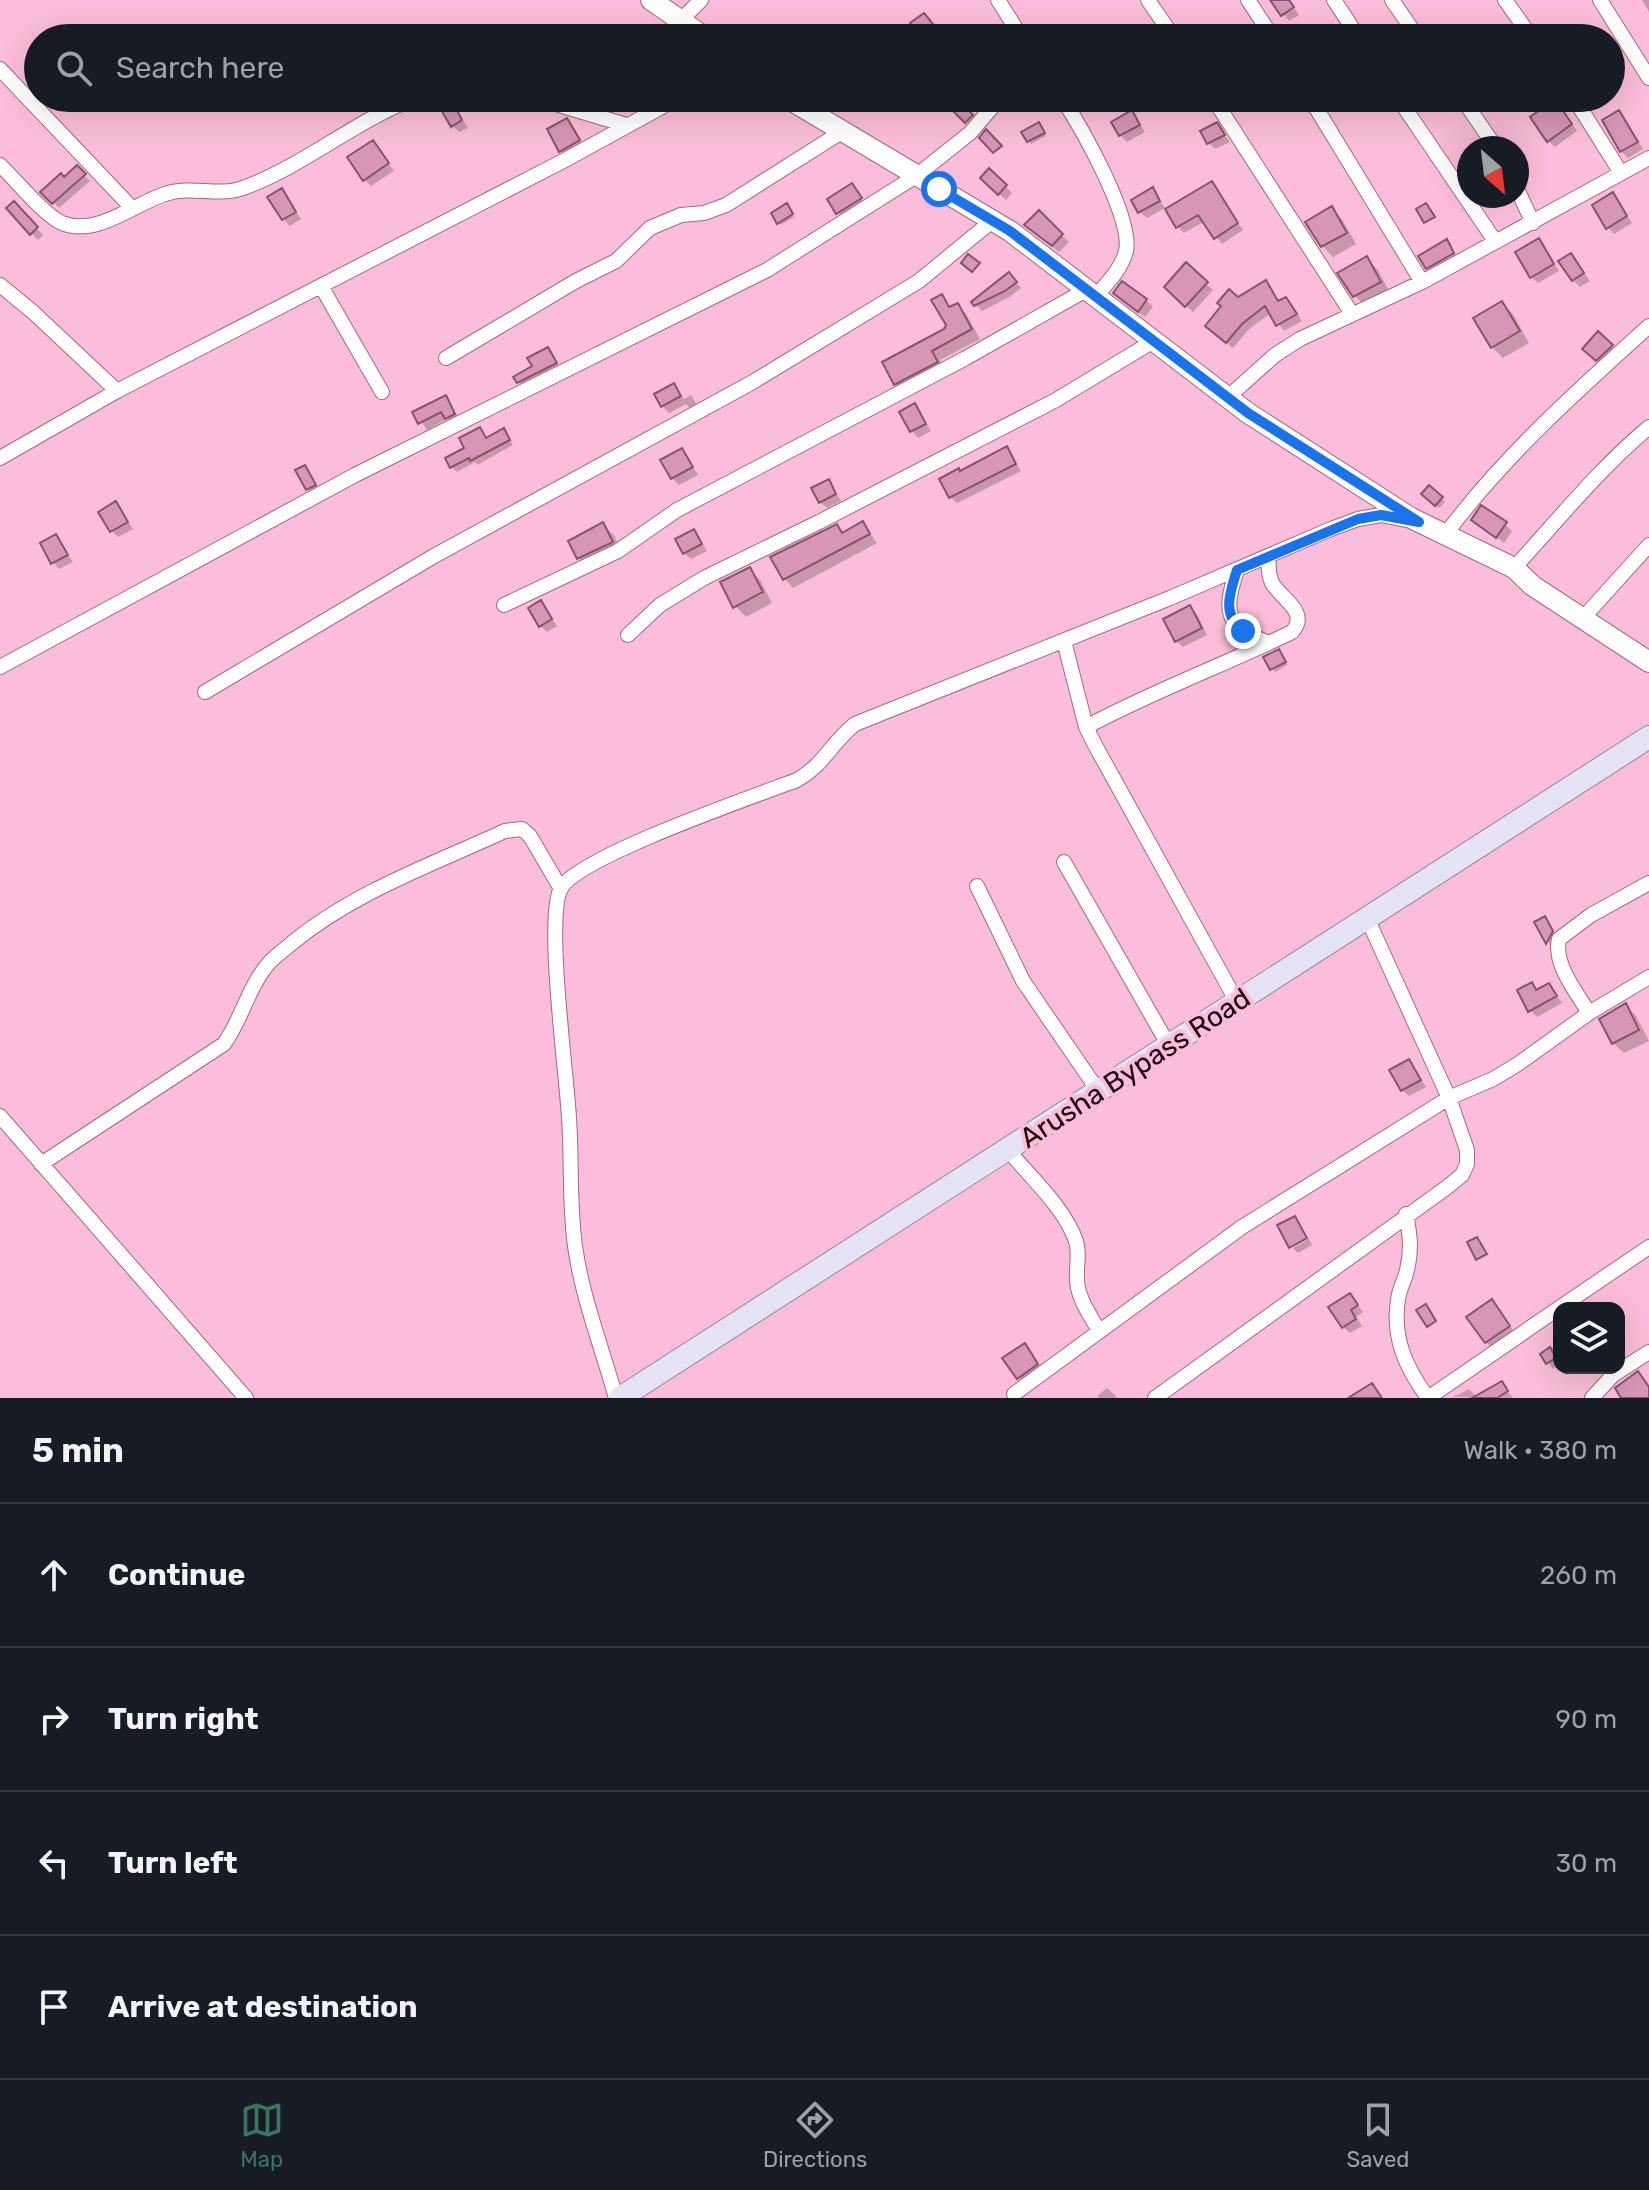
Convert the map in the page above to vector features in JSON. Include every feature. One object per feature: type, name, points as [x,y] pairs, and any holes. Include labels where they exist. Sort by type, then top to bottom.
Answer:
[{"type":"main road","name":"Arusha Bypass Road","points":[[618,1398],[1649,737]]},
{"type":"street","points":[[651,0],[688,24]]},
{"type":"street","points":[[682,19],[701,0]]},
{"type":"street","points":[[998,0],[1013,24]]},
{"type":"street","points":[[1148,0],[1164,24]]},
{"type":"street","points":[[1248,0],[1264,24]]},
{"type":"street","points":[[1334,0],[1350,24]]},
{"type":"street","points":[[1392,0],[1408,24]]},
{"type":"street","points":[[1505,0],[1522,24]]},
{"type":"street","points":[[1600,0],[1615,24]]},
{"type":"street","points":[[1625,40],[1649,78]]},
{"type":"street","points":[[0,69],[24,94]]},
{"type":"street","points":[[41,112],[132,208]]},
{"type":"street","points":[[0,165],[61,223],[79,227],[103,222],[165,193],[189,188],[217,192],[238,190],[261,181],[389,112]]},
{"type":"street","points":[[583,112],[626,125]]},
{"type":"street","points":[[0,458],[117,391],[565,160],[651,112]]},
{"type":"street","points":[[811,112],[1010,231],[1227,398],[1419,522],[1514,568],[1533,586],[1649,662]]},
{"type":"street","points":[[0,667],[355,475],[767,270],[916,176],[970,133],[988,112]]},
{"type":"street","points":[[504,605],[618,551],[677,510],[1091,293],[1121,267],[1127,247],[1118,207],[1101,166],[1070,112]]},
{"type":"street","points":[[1222,112],[1352,314]]},
{"type":"street","points":[[1319,112],[1422,282]]},
{"type":"street","points":[[1407,112],[1495,241]]},
{"type":"street","points":[[1472,112],[1488,136]]},
{"type":"street","points":[[1583,112],[1621,173]]},
{"type":"street","points":[[446,358],[576,281],[616,261],[650,228],[681,215],[704,213],[726,205],[843,131]]},
{"type":"street","points":[[1227,398],[1275,355],[1300,339],[1422,282],[1649,158]]},
{"type":"street","points":[[1526,208],[1533,223]]},
{"type":"street","points":[[205,692],[434,556],[751,383],[919,281],[992,221]]},
{"type":"street","points":[[0,285],[117,391]]},
{"type":"street","points":[[321,286],[382,392]]},
{"type":"street","points":[[1445,535],[1465,507],[1530,437],[1649,326]]},
{"type":"street","points":[[628,635],[660,605],[704,578],[1056,400],[1152,342]]},
{"type":"street","points":[[1514,568],[1619,452],[1649,427]]},
{"type":"street","points":[[618,1398],[575,1247],[570,1120],[559,989],[557,903],[561,889],[577,874],[616,853],[712,811],[797,780],[814,770],[839,737],[855,724],[1358,519],[1381,515],[1419,522]]},
{"type":"street","points":[[1583,618],[1649,545]]},
{"type":"street","points":[[1086,727],[1149,695],[1292,632],[1299,621],[1293,606],[1270,579],[1269,557]]},
{"type":"street","points":[[1237,570],[1228,604],[1229,616],[1243,631],[1269,643]]},
{"type":"street","points":[[1064,641],[1086,727],[1237,1002]]},
{"type":"street","points":[[41,1164],[224,1044],[235,1029],[252,987],[269,962],[310,929],[354,901],[505,831],[522,829],[530,836],[561,889]]},
{"type":"street","points":[[1064,862],[1169,1046]]},
{"type":"street","points":[[1589,1013],[1561,961],[1557,949],[1559,939],[1591,915],[1649,883]]},
{"type":"street","points":[[977,886],[1023,981],[1099,1092]]},
{"type":"street","points":[[1155,1398],[1462,1175],[1467,1164],[1467,1150],[1449,1098],[1367,918]]},
{"type":"street","points":[[1014,1394],[1242,1227],[1449,1098],[1493,1079],[1589,1013],[1649,977]]},
{"type":"street","points":[[0,1116],[246,1398]]},
{"type":"street","points":[[1008,1150],[1053,1204],[1076,1241],[1079,1260],[1076,1281],[1099,1331]]},
{"type":"street","points":[[1406,1214],[1410,1251],[1398,1297],[1396,1323],[1401,1351],[1412,1375],[1428,1398],[1553,1312]]},
{"type":"street","points":[[1568,1302],[1649,1247]]},
{"type":"street","points":[[1592,1398],[1613,1375],[1649,1352]]},
{"type":"building","points":[[1270,0],[1289,0],[1294,7],[1281,16]]},
{"type":"building","points":[[924,13],[933,24],[911,24]]},
{"type":"building","points":[[442,112],[458,112],[462,120],[451,127]]},
{"type":"building","points":[[954,112],[970,112],[973,115],[965,123]]},
{"type":"building","points":[[1133,112],[1140,125],[1119,136],[1111,122]]},
{"type":"building","points":[[1537,112],[1564,112],[1572,124],[1547,142],[1530,117]]},
{"type":"building","points":[[1620,112],[1638,142],[1620,152],[1602,120]]},
{"type":"building","points":[[567,118],[580,140],[559,152],[547,129]]},
{"type":"building","points":[[1039,122],[1045,133],[1027,142],[1021,132]]},
{"type":"building","points":[[1217,122],[1225,135],[1207,144],[1200,131]]},
{"type":"building","points":[[986,129],[1002,146],[993,153],[979,138]]},
{"type":"building","points":[[373,140],[389,163],[363,181],[347,157]]},
{"type":"building","points":[[77,165],[86,174],[52,204],[40,192],[61,173],[64,177]]},
{"type":"building","points":[[989,168],[1007,185],[998,195],[980,178]]},
{"type":"building","points":[[1212,181],[1238,223],[1214,239],[1198,215],[1176,228],[1165,209]]},
{"type":"building","points":[[852,183],[862,198],[836,214],[827,199]]},
{"type":"building","points":[[1153,187],[1160,201],[1138,213],[1131,200]]},
{"type":"building","points":[[282,188],[296,212],[282,220],[267,197]]},
{"type":"building","points":[[1613,192],[1627,216],[1606,229],[1592,205]]},
{"type":"building","points":[[14,201],[38,227],[30,235],[6,208]]},
{"type":"building","points":[[787,203],[793,214],[777,224],[771,213]]},
{"type":"building","points":[[1426,203],[1435,217],[1424,223],[1416,209]]},
{"type":"building","points":[[1332,206],[1347,233],[1321,247],[1305,222]]},
{"type":"building","points":[[1039,210],[1063,234],[1052,246],[1024,225]]},
{"type":"building","points":[[1539,238],[1554,264],[1530,278],[1515,252]]},
{"type":"building","points":[[1447,239],[1454,253],[1426,269],[1418,256]]},
{"type":"building","points":[[1571,253],[1584,273],[1572,281],[1558,261]]},
{"type":"building","points":[[968,254],[980,263],[972,272],[961,263]]},
{"type":"building","points":[[1367,256],[1381,282],[1353,297],[1337,273]]},
{"type":"building","points":[[1186,262],[1208,282],[1185,307],[1164,287]]},
{"type":"building","points":[[1009,272],[1017,282],[974,306],[971,302]]},
{"type":"building","points":[[1266,280],[1278,301],[1286,297],[1297,314],[1276,326],[1265,306],[1242,324],[1226,343],[1205,326],[1221,306],[1217,303],[1229,289],[1238,297]]},
{"type":"building","points":[[1122,281],[1147,299],[1138,312],[1113,293]]},
{"type":"building","points":[[942,294],[949,307],[958,303],[972,329],[932,351],[938,362],[894,385],[882,362],[944,329],[946,325],[931,300]]},
{"type":"building","points":[[1502,301],[1520,331],[1491,348],[1473,318]]},
{"type":"building","points":[[1598,331],[1613,345],[1596,361],[1582,349]]},
{"type":"building","points":[[548,347],[557,363],[517,383],[513,377],[532,366],[527,358]]},
{"type":"building","points":[[674,383],[681,396],[661,407],[654,394]]},
{"type":"building","points":[[446,395],[455,414],[445,419],[441,412],[418,424],[412,412]]},
{"type":"building","points":[[915,403],[926,424],[910,432],[899,412]]},
{"type":"building","points":[[480,427],[486,438],[504,428],[510,440],[450,468],[445,458],[464,448],[459,438]]},
{"type":"building","points":[[1007,446],[1016,464],[949,498],[939,479]]},
{"type":"building","points":[[682,448],[693,467],[671,479],[660,460]]},
{"type":"building","points":[[305,465],[316,485],[306,490],[295,470]]},
{"type":"building","points":[[829,479],[836,494],[819,503],[811,488]]},
{"type":"building","points":[[1429,485],[1443,497],[1435,506],[1421,494]]},
{"type":"building","points":[[116,501],[128,522],[110,532],[98,512]]},
{"type":"building","points":[[1481,505],[1507,522],[1496,538],[1471,520]]},
{"type":"building","points":[[863,521],[870,534],[783,580],[770,557],[837,524],[842,533]]},
{"type":"building","points":[[603,522],[613,542],[577,559],[568,541]]},
{"type":"building","points":[[694,529],[702,544],[683,554],[675,539]]},
{"type":"building","points":[[56,534],[68,555],[51,564],[40,543]]},
{"type":"building","points":[[750,567],[763,592],[733,608],[720,582]]},
{"type":"building","points":[[541,600],[552,619],[539,627],[528,608]]},
{"type":"building","points":[[1190,605],[1202,628],[1175,642],[1163,619]]},
{"type":"building","points":[[1279,649],[1286,662],[1270,670],[1263,657]]},
{"type":"building","points":[[1545,916],[1553,931],[1546,944],[1534,922]]},
{"type":"building","points":[[1532,982],[1536,990],[1549,983],[1557,996],[1528,1012],[1517,990]]},
{"type":"building","points":[[1626,1003],[1639,1030],[1612,1044],[1599,1019]]},
{"type":"building","points":[[1409,1059],[1421,1080],[1401,1091],[1389,1070]]},
{"type":"building","points":[[1295,1216],[1307,1238],[1289,1248],[1277,1225]]},
{"type":"building","points":[[1477,1237],[1487,1254],[1476,1260],[1467,1242]]},
{"type":"building","points":[[1350,1293],[1358,1305],[1351,1310],[1356,1319],[1342,1328],[1328,1307]]},
{"type":"building","points":[[1492,1299],[1510,1326],[1485,1343],[1466,1317]]},
{"type":"building","points":[[1426,1304],[1436,1321],[1427,1327],[1416,1310]]},
{"type":"building","points":[[1025,1343],[1038,1364],[1017,1379],[1002,1358]]},
{"type":"building","points":[[1550,1347],[1553,1360],[1546,1364],[1540,1354]]},
{"type":"building","points":[[1638,1371],[1649,1387],[1649,1398],[1621,1398],[1615,1388]]},
{"type":"building","points":[[1502,1381],[1508,1391],[1497,1398],[1472,1398]]},
{"type":"building","points":[[1372,1383],[1382,1398],[1348,1398]]},
{"type":"route","points":[[939,189],[1010,231],[1248,413],[1419,522],[1381,515],[1358,519],[1237,570],[1228,604],[1229,616],[1243,631]]}]
